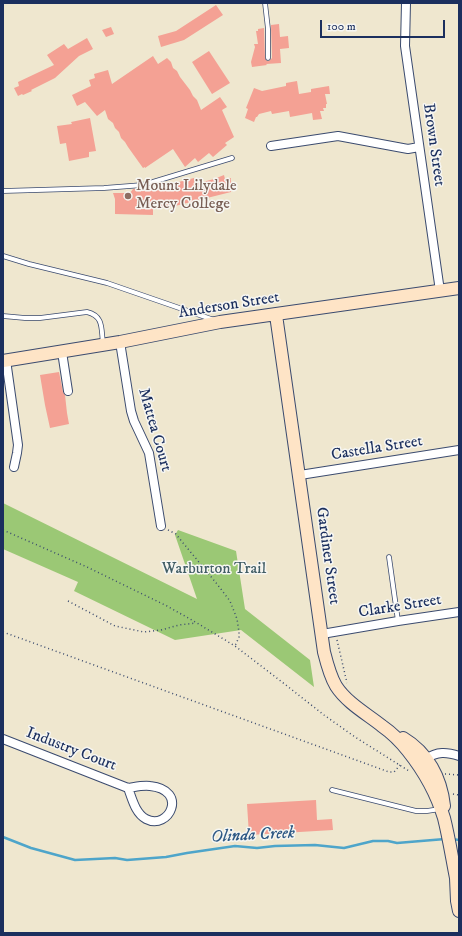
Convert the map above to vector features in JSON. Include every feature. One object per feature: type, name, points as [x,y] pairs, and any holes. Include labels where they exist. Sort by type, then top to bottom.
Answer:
[{"type":"main road","name":"Anderson Street","points":[[4,360],[120,342],[220,322],[459,288]]},
{"type":"main road","name":"Gardiner Street","points":[[276,314],[324,652],[328,668],[337,688],[351,702],[382,726],[414,746],[419,766]]},
{"type":"main road","points":[[419,766],[440,809],[445,825],[458,881],[457,900],[459,911]]},
{"type":"main road","points":[[419,766],[435,772],[444,804],[445,825]]},
{"type":"street","name":"Brown Street","points":[[406,3],[405,46],[440,291]]},
{"type":"street","points":[[271,146],[338,136],[408,149],[419,147]]},
{"type":"street","name":"Mattea Court","points":[[120,342],[131,411],[149,453],[161,526]]},
{"type":"street","points":[[62,352],[68,391]]},
{"type":"street","points":[[4,360],[18,445],[14,467]]},
{"type":"street","name":"Castella Street","points":[[300,475],[459,450]]},
{"type":"street","name":"Clarke Street","points":[[322,634],[459,612]]},
{"type":"street","name":"Industry Court","points":[[3,739],[128,788],[150,786],[166,791],[172,798],[172,805],[168,814],[165,818],[155,821],[146,819],[138,812],[128,788]]},
{"type":"street","points":[[419,766],[432,755],[448,753],[459,756]]},
{"type":"lane","points":[[265,3],[268,29],[268,58]]},
{"type":"lane","points":[[3,191],[104,188],[143,185],[232,158]]},
{"type":"lane","points":[[3,256],[29,264],[107,283],[220,322]]},
{"type":"lane","points":[[3,316],[40,318],[87,312],[92,313],[100,320],[103,344]]},
{"type":"lane","points":[[390,557],[398,621]]},
{"type":"lane","points":[[332,790],[416,811],[440,809]]},
{"type":"path","points":[[161,526],[176,534],[230,601],[240,632],[235,646]]},
{"type":"path","points":[[3,530],[87,567],[197,622],[235,646],[364,744],[400,765],[419,766]]},
{"type":"path","points":[[68,601],[115,626],[144,632],[197,622]]},
{"type":"path","points":[[3,632],[389,772],[394,772],[400,765]]},
{"type":"path","points":[[450,793],[459,795]]},
{"type":"green space","name":"Warburton Trail","points":[[3,503],[197,599],[175,535],[178,530],[236,551],[245,609],[310,660],[314,687],[241,630],[175,640],[74,591],[78,582],[3,549]]},
{"type":"building","points":[[216,5],[223,15],[184,40],[161,47],[158,36],[176,31]]},
{"type":"building","points":[[279,24],[280,37],[288,36],[289,48],[280,49],[281,63],[252,67],[251,62],[255,47],[254,44],[258,44],[256,31],[264,28],[265,58],[269,61],[272,58],[271,25]]},
{"type":"building","points":[[111,27],[114,34],[106,37],[102,30]]},
{"type":"building","points":[[87,38],[93,49],[79,56],[55,78],[31,90],[32,91],[18,96],[14,88],[19,86],[18,82],[54,65],[47,55],[64,44],[68,49]]},
{"type":"building","points":[[209,51],[230,83],[212,94],[192,62]]},
{"type":"building","points":[[153,56],[158,64],[167,58],[171,62],[173,68],[177,71],[197,100],[201,110],[220,97],[227,107],[222,110],[234,137],[225,143],[227,145],[213,157],[209,153],[198,162],[195,158],[185,167],[173,149],[143,168],[121,138],[113,123],[108,119],[105,110],[97,116],[85,102],[77,106],[72,95],[91,86],[89,80],[95,78],[94,74],[108,70],[112,84]]},
{"type":"building","points":[[297,81],[299,94],[311,92],[311,89],[329,86],[330,94],[325,94],[327,104],[326,108],[323,108],[324,111],[320,111],[322,119],[313,120],[312,113],[290,117],[289,111],[272,114],[271,111],[259,114],[254,122],[245,118],[248,109],[246,108],[254,88],[262,91],[286,86],[286,83]]},
{"type":"building","points":[[90,118],[96,151],[89,152],[89,157],[69,161],[66,143],[60,144],[57,126],[72,124],[71,122]]},
{"type":"building","points":[[224,175],[225,179],[231,178],[231,192],[167,208],[153,208],[153,215],[115,214],[115,199],[113,193],[130,193],[133,189],[163,189],[163,186],[194,178],[195,184]]},
{"type":"building","points":[[59,372],[65,395],[69,424],[50,428],[40,375]]},
{"type":"building","points":[[316,800],[317,820],[332,819],[333,830],[249,835],[247,804]]},
{"type":"waterway","name":"Olinda Creek","points":[[3,837],[31,848],[75,860],[115,858],[127,860],[166,857],[235,846],[257,848],[315,845],[344,848],[373,841],[388,841],[397,843],[445,839]]},
{"type":"waterway","name":"Olinda Creek","points":[[452,839],[459,840]]},
{"type":"place","name":"Mount Lilydale Mercy College","points":[[128,196]]}]
